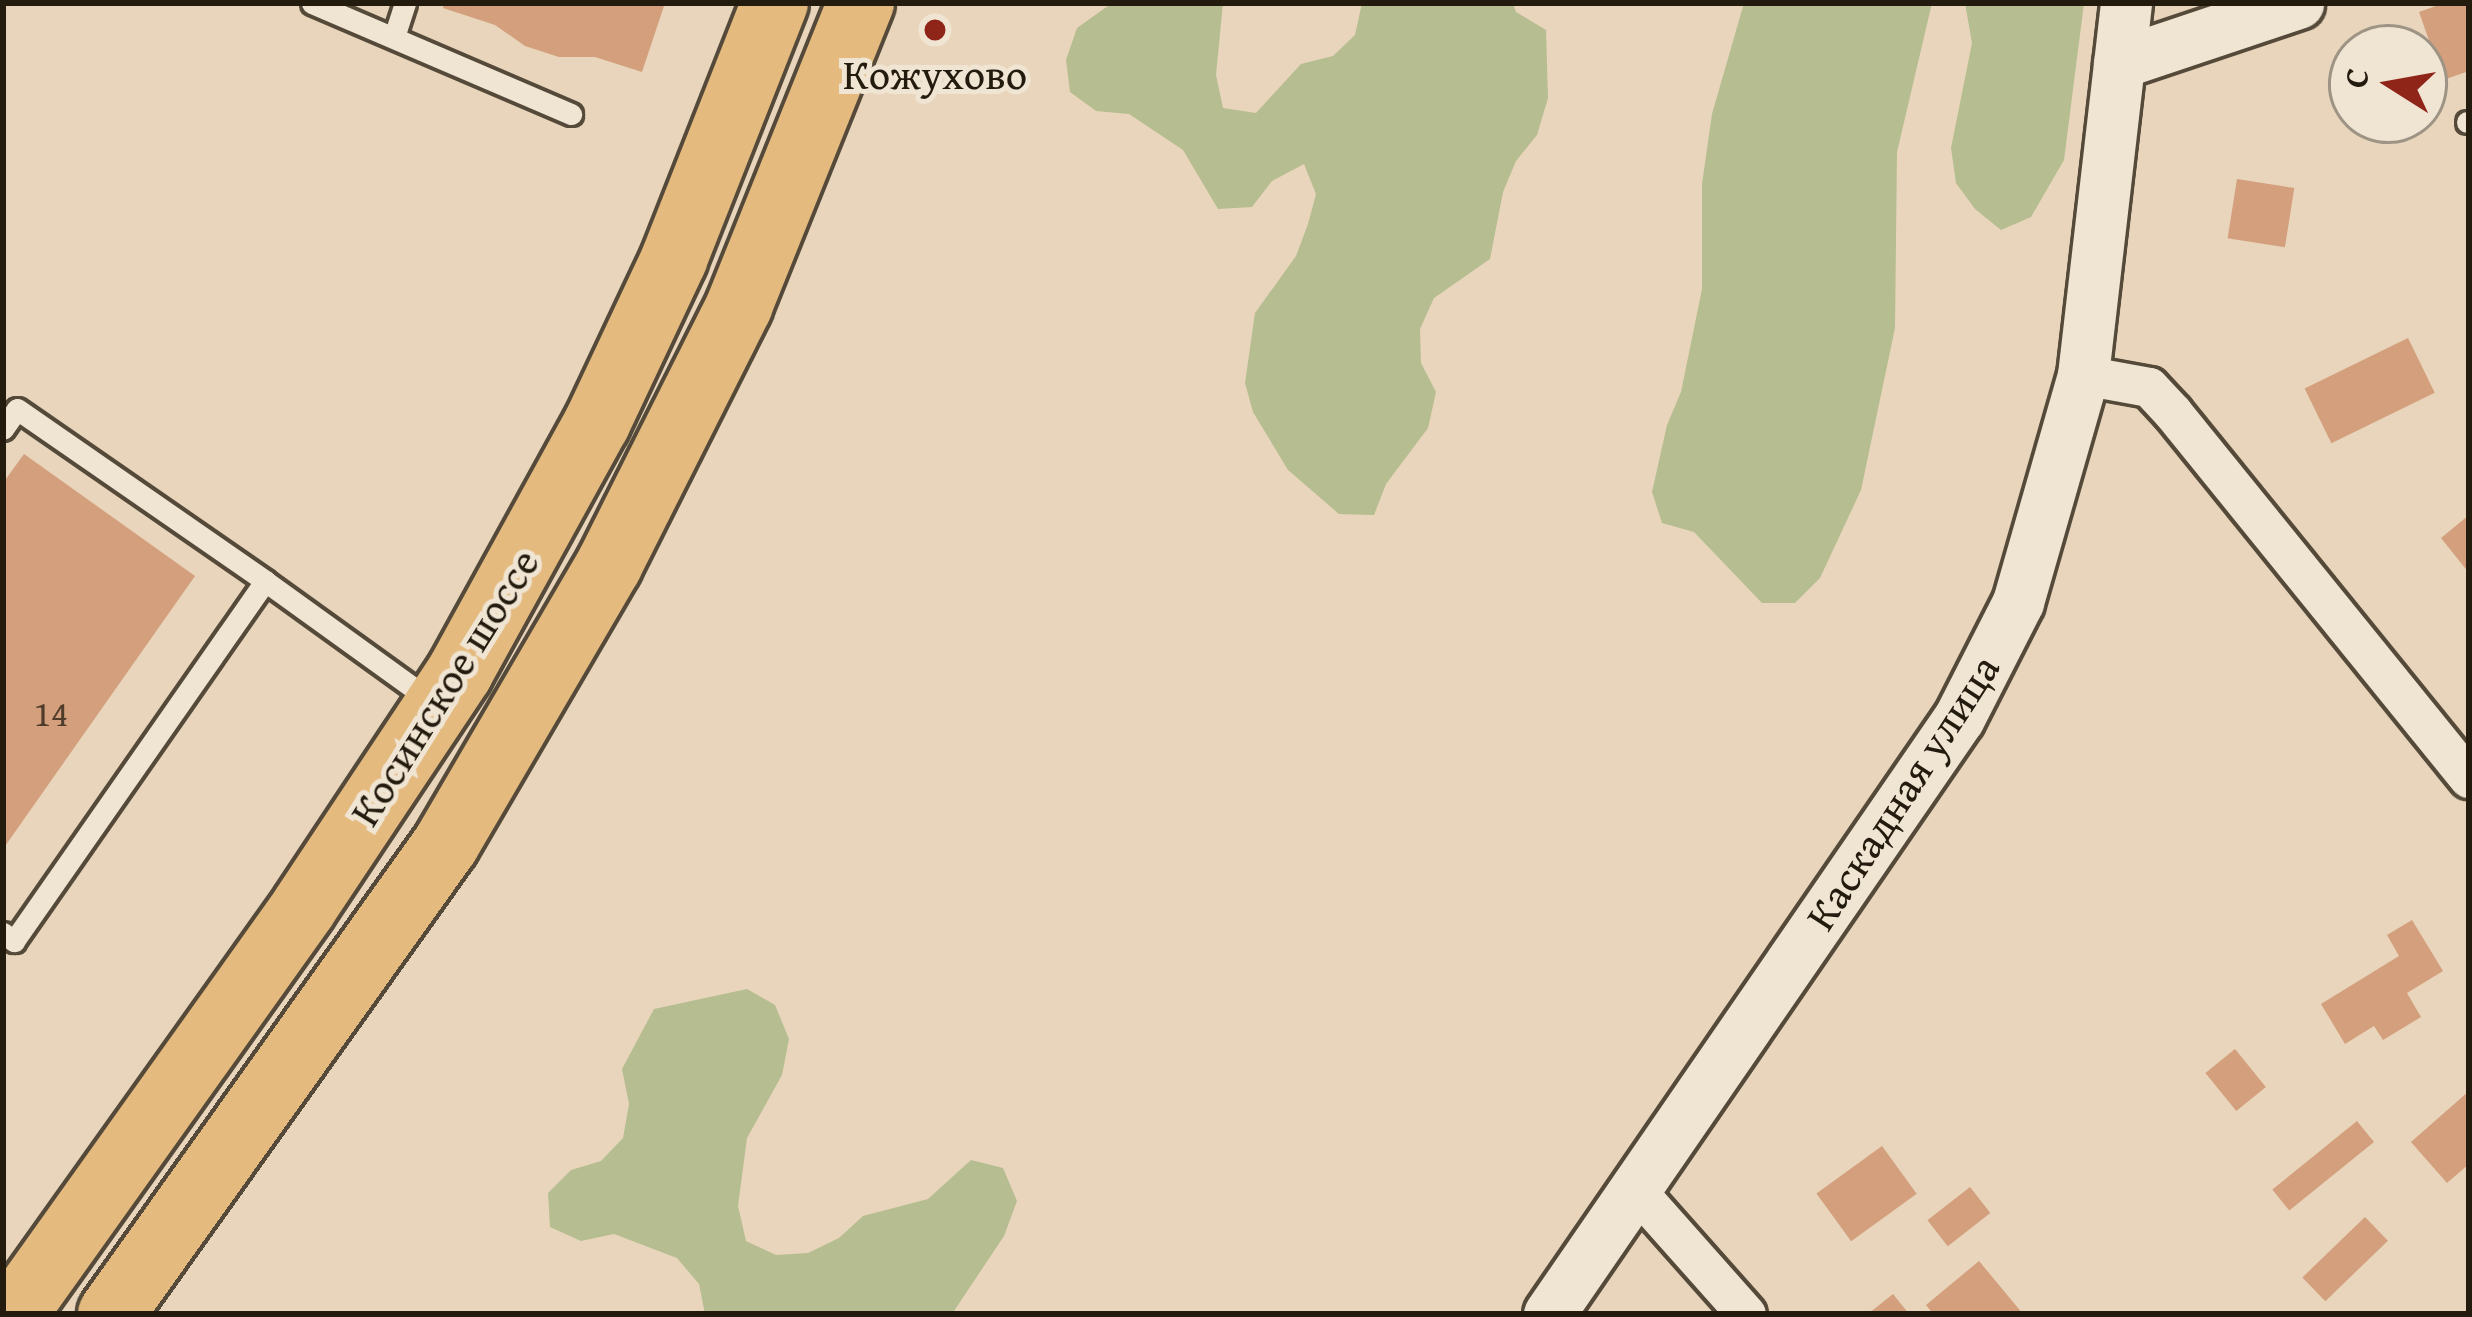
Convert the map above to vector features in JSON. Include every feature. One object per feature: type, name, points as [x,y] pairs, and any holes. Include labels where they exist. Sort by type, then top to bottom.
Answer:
[{"type":"highway","name":"Косинское шоссе","points":[[14,1314],[304,907],[438,706],[597,423],[674,259],[775,3]]},
{"type":"highway","name":"Косинское шоссе","points":[[111,1314],[423,878],[557,657],[679,436],[739,306],[861,3]]},
{"type":"street","name":"Каскадная улица","points":[[1549,1314],[1959,718],[2018,602],[2083,375],[2126,3]]},
{"type":"street","points":[[2119,63],[2298,3]]},
{"type":"street","points":[[2083,375],[2149,387],[2174,413],[2469,778]]},
{"type":"street","points":[[1635,1190],[1746,1314]]},
{"type":"lane","points":[[312,3],[394,34],[571,114]]},
{"type":"lane","points":[[394,34],[405,3]]},
{"type":"lane","points":[[3,429],[16,409],[438,706]]},
{"type":"lane","points":[[3,933],[14,941],[265,581]]},
{"type":"green space","points":[[1112,3],[1223,3],[1216,75],[1223,108],[1256,113],[1301,64],[1333,56],[1355,35],[1362,3],[1513,3],[1516,12],[1546,30],[1548,98],[1537,135],[1516,161],[1503,192],[1490,259],[1434,298],[1420,329],[1421,363],[1436,392],[1428,428],[1386,484],[1374,515],[1339,514],[1288,470],[1253,412],[1245,383],[1255,313],[1296,256],[1308,224],[1316,194],[1304,164],[1272,181],[1252,207],[1218,209],[1183,150],[1129,114],[1096,111],[1070,92],[1066,60],[1077,28]]},
{"type":"green space","points":[[1744,3],[1932,3],[1897,152],[1895,328],[1861,490],[1820,578],[1795,603],[1762,603],[1694,532],[1662,523],[1652,492],[1667,425],[1681,392],[1702,289],[1702,184],[1712,114]]},
{"type":"green space","points":[[1965,3],[2084,3],[2064,160],[2031,217],[2001,230],[1975,209],[1956,183],[1951,148],[1972,43]]},
{"type":"green space","points":[[747,989],[775,1005],[789,1039],[782,1075],[747,1138],[738,1206],[746,1241],[776,1255],[808,1253],[839,1238],[863,1216],[928,1199],[971,1160],[1003,1168],[1017,1201],[1004,1236],[952,1314],[705,1314],[699,1284],[677,1258],[614,1234],[581,1241],[550,1227],[548,1193],[571,1170],[601,1161],[623,1138],[629,1104],[622,1069],[654,1009]]},
{"type":"building","points":[[444,3],[665,3],[642,72],[595,57],[559,57],[525,46],[495,25],[443,8]]},
{"type":"building","points":[[2444,3],[2469,3],[2469,71],[2448,78],[2448,24],[2423,24],[2419,12]]},
{"type":"building","points":[[2237,179],[2294,188],[2285,247],[2228,238]]},
{"type":"building","points":[[2408,338],[2435,393],[2331,443],[2305,388]]},
{"type":"building","points":[[24,454],[195,576],[3,849],[3,483]]},
{"type":"building","points":[[2469,515],[2469,573],[2441,538]]},
{"type":"building","points":[[2412,920],[2443,971],[2407,993],[2421,1017],[2383,1040],[2374,1026],[2345,1044],[2321,1004],[2399,956],[2387,935]]},
{"type":"building","points":[[2235,1049],[2266,1087],[2236,1111],[2205,1073]]},
{"type":"building","points":[[2469,1091],[2469,1164],[2447,1183],[2411,1142]]},
{"type":"building","points":[[2357,1121],[2374,1142],[2289,1211],[2272,1190]]},
{"type":"building","points":[[1882,1146],[1917,1194],[1851,1241],[1816,1194]]},
{"type":"building","points":[[1970,1187],[1990,1213],[1948,1246],[1927,1220]]},
{"type":"building","points":[[2365,1217],[2388,1241],[2325,1301],[2302,1277]]},
{"type":"building","points":[[1979,1261],[2023,1314],[1933,1314],[1926,1305]]},
{"type":"building","points":[[1893,1294],[1909,1314],[1868,1314]]},
{"type":"place","name":"Кожухово","points":[[935,30]]}]
